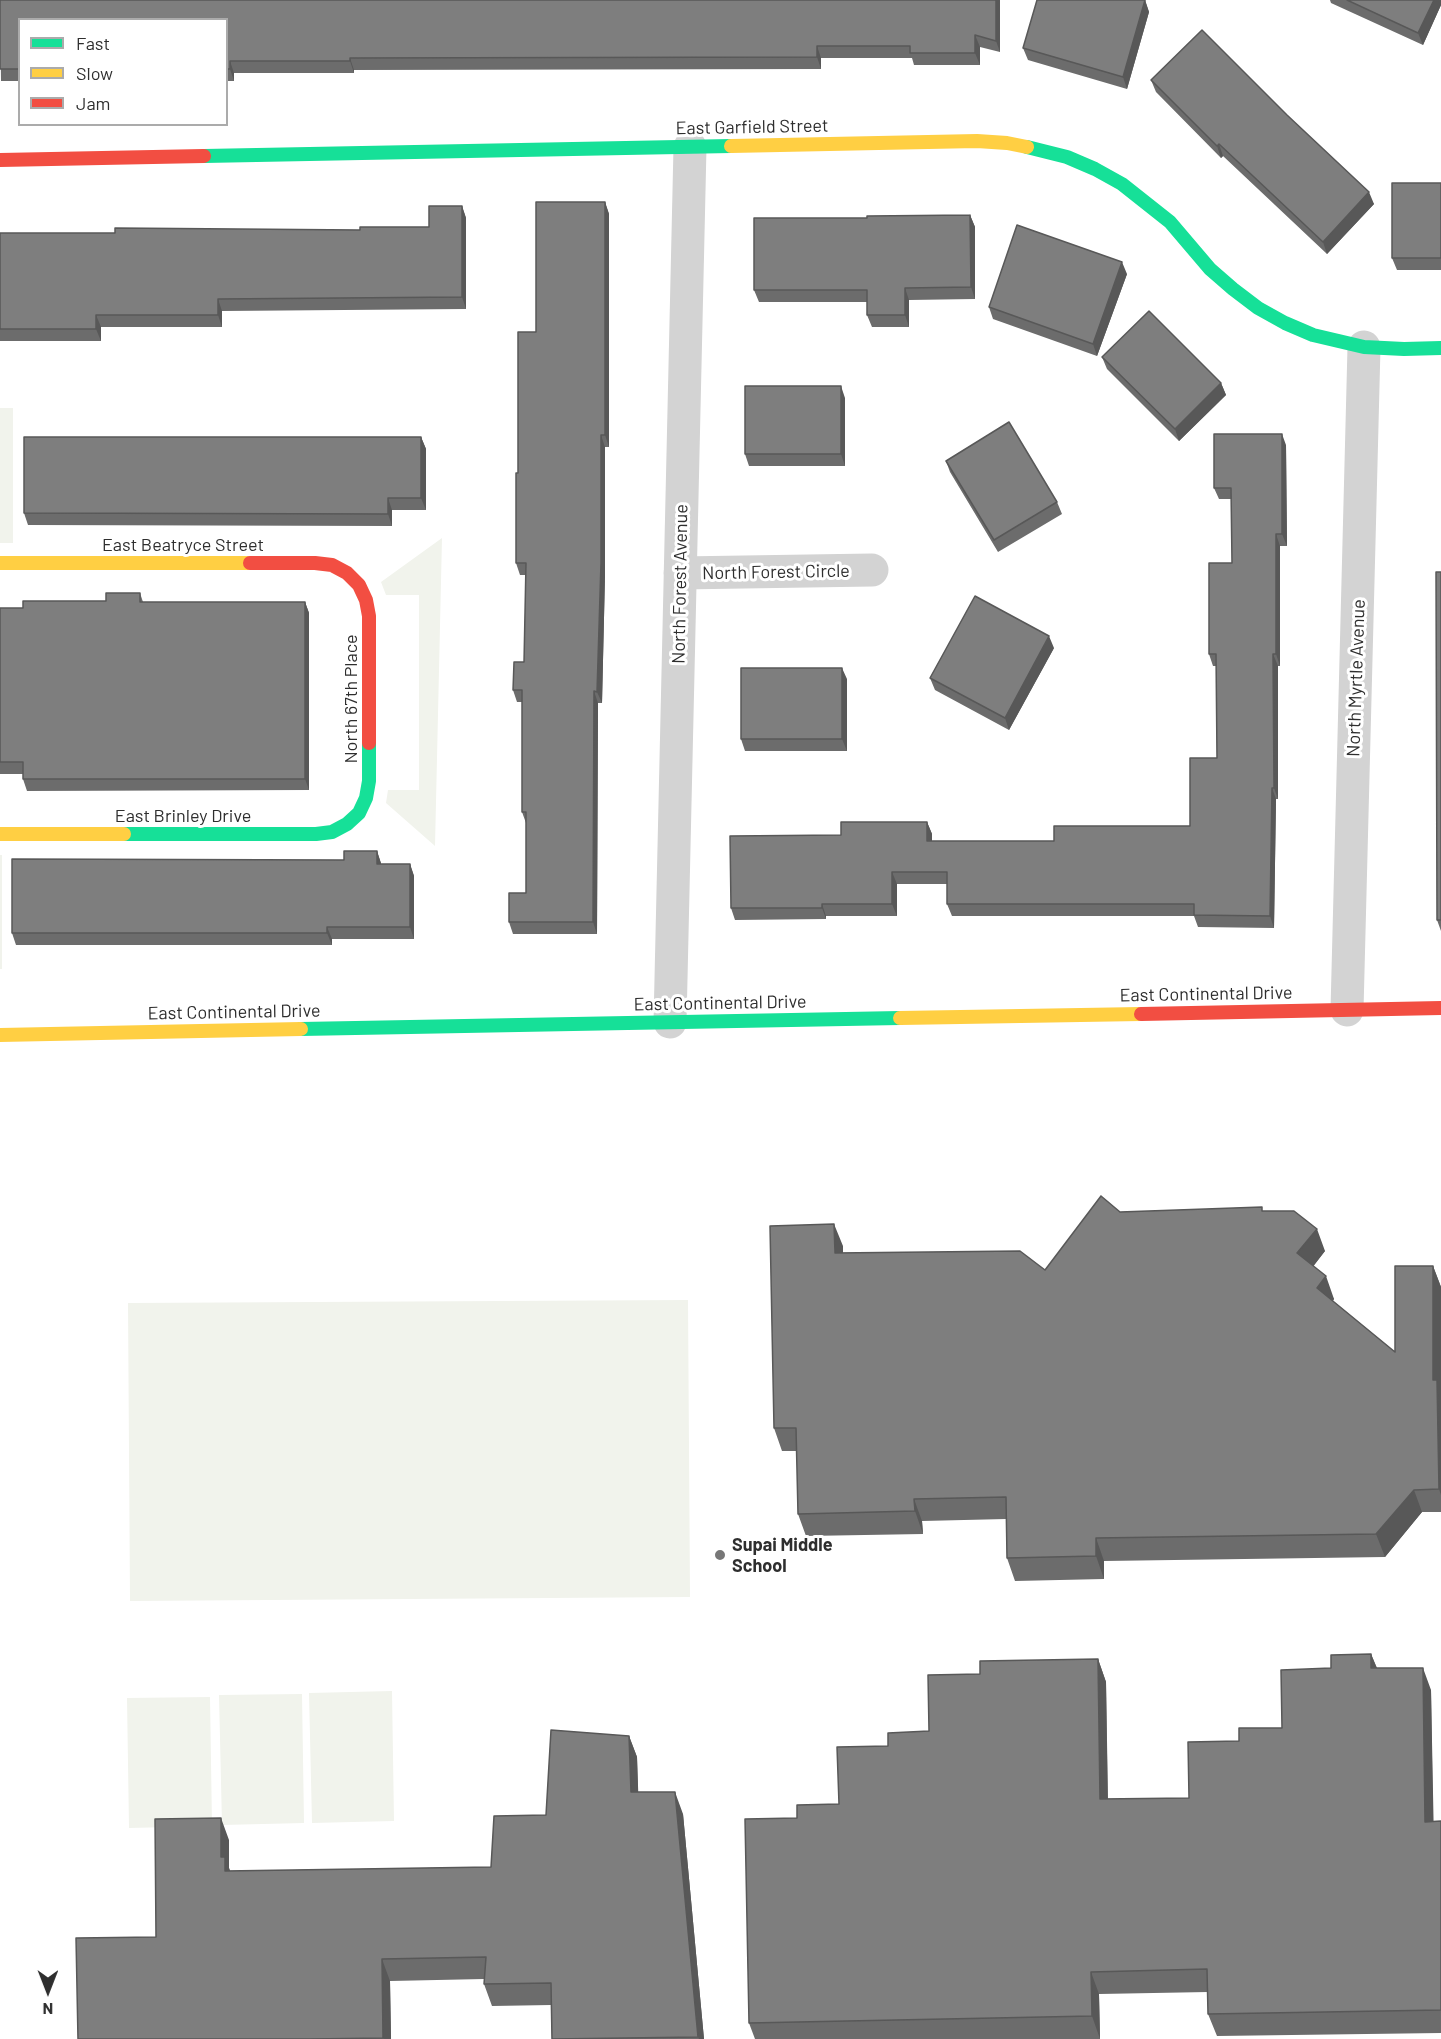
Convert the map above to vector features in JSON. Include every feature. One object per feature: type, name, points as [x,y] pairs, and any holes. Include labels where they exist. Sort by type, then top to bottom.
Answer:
[{"type":"street","name":"East Garfield Street","points":[[0,160],[977,141],[1007,143],[1038,148],[1067,157],[1122,184],[1170,222],[1210,268],[1233,289],[1258,308],[1284,322],[1313,334],[1364,346],[1404,349],[1441,348]]},
{"type":"street","name":"North Forest Avenue","points":[[670,1022],[690,147]]},
{"type":"street","name":"North Myrtle Avenue","points":[[1347,1010],[1364,346]]},
{"type":"street","name":"East Beatryce Street","points":[[0,563],[315,563],[332,566],[347,573],[359,585]]},
{"type":"street","name":"North Forest Circle","points":[[680,573],[872,570]]},
{"type":"street","name":"North 67th Place","points":[[359,585],[366,600],[369,616],[369,781],[366,798],[359,813]]},
{"type":"street","name":"East Brinley Drive","points":[[0,834],[316,834],[332,832],[347,824],[359,813]]},
{"type":"street","name":"East Continental Drive","points":[[0,1035],[1441,1008]]},
{"type":"shaded area","points":[[0,408],[13,408],[13,543],[0,543]]},
{"type":"shaded area","points":[[442,538],[435,846],[386,803],[388,790],[419,790],[419,595],[386,595],[381,582]]},
{"type":"shaded area","points":[[0,855],[2,855],[2,969],[0,969]]},
{"type":"shaded area","points":[[688,1300],[690,1597],[130,1601],[128,1303]]},
{"type":"shaded area","points":[[392,1691],[394,1821],[312,1823],[309,1693]]},
{"type":"shaded area","points":[[302,1694],[304,1823],[222,1825],[219,1695]]},
{"type":"shaded area","points":[[210,1697],[212,1826],[129,1828],[127,1698]]},
{"type":"building","points":[[0,0],[996,0],[996,41],[975,35],[975,53],[910,53],[910,46],[817,46],[817,57],[350,58],[350,61],[230,61],[230,69],[228,69],[228,18],[18,18],[18,69],[0,69]]},
{"type":"building","points":[[1037,0],[1145,0],[1123,77],[1023,48]]},
{"type":"building","points":[[1347,0],[1434,0],[1418,33]]},
{"type":"building","points":[[1202,30],[1287,115],[1369,192],[1323,242],[1219,144],[1217,146],[1151,80]]},
{"type":"building","points":[[1392,183],[1441,183],[1441,258],[1392,258]]},
{"type":"building","points":[[536,202],[605,202],[605,435],[601,435],[601,563],[597,692],[594,691],[593,922],[509,922],[509,893],[526,893],[526,812],[522,812],[522,690],[513,690],[514,662],[524,662],[526,563],[516,563],[518,332],[536,332]]},
{"type":"building","points":[[429,206],[462,206],[462,297],[218,299],[218,315],[96,315],[96,329],[0,329],[0,233],[115,233],[115,228],[360,230],[360,227],[429,227]]},
{"type":"building","points":[[970,215],[971,287],[905,288],[905,315],[867,315],[867,290],[754,290],[754,218]]},
{"type":"building","points":[[1017,225],[1122,262],[1093,344],[989,307]]},
{"type":"building","points":[[1149,311],[1221,383],[1175,429],[1102,357]]},
{"type":"building","points":[[745,386],[841,386],[841,454],[745,454]]},
{"type":"building","points":[[1009,422],[1057,502],[994,540],[946,461]]},
{"type":"building","points":[[1214,434],[1282,434],[1282,534],[1276,534],[1276,654],[1273,654],[1274,788],[1272,788],[1270,916],[1194,915],[1194,904],[947,904],[947,872],[892,872],[892,904],[822,904],[822,908],[731,908],[730,836],[841,835],[841,822],[927,822],[927,841],[1054,841],[1054,826],[1190,826],[1190,758],[1217,758],[1216,654],[1209,654],[1209,563],[1232,563],[1231,488],[1214,488]]},
{"type":"building","points":[[24,437],[421,437],[421,498],[388,498],[388,514],[24,513]]},
{"type":"building","points":[[1436,572],[1441,572],[1441,920],[1437,920]]},
{"type":"building","points":[[106,593],[140,593],[140,602],[305,602],[305,779],[23,779],[23,762],[0,762],[0,608],[23,608],[23,601],[106,601]]},
{"type":"building","points":[[975,596],[1049,636],[1005,718],[930,678]]},
{"type":"building","points":[[741,668],[842,668],[842,739],[741,739]]},
{"type":"building","points":[[344,851],[377,851],[377,864],[410,864],[410,927],[327,927],[327,933],[12,933],[12,859],[344,860]]},
{"type":"building","points":[[1101,1196],[1120,1212],[1262,1207],[1262,1211],[1294,1211],[1317,1229],[1297,1253],[1326,1276],[1317,1288],[1395,1352],[1395,1266],[1433,1266],[1433,1380],[1437,1380],[1439,1489],[1414,1490],[1376,1534],[1096,1538],[1096,1556],[1007,1558],[1006,1497],[914,1499],[915,1511],[798,1514],[796,1428],[774,1428],[770,1226],[834,1224],[835,1253],[1020,1251],[1045,1270]]},
{"type":"building","points":[[1371,1654],[1371,1668],[1423,1668],[1425,1822],[1441,1821],[1441,2010],[1208,2014],[1207,1969],[1091,1972],[1092,2016],[749,2023],[745,1819],[797,1818],[797,1805],[839,1804],[837,1747],[888,1746],[888,1733],[929,1731],[928,1675],[980,1674],[980,1661],[1098,1659],[1100,1799],[1189,1798],[1188,1742],[1239,1741],[1239,1728],[1282,1728],[1281,1670],[1331,1668],[1331,1655]]},
{"type":"building","points":[[551,1730],[629,1736],[631,1792],[675,1792],[698,2037],[552,2039],[551,1983],[484,1984],[486,1957],[382,1959],[383,2038],[78,2039],[76,1938],[156,1937],[155,1819],[221,1818],[221,1857],[225,1857],[225,1871],[491,1867],[494,1816],[546,1815]]},
{"type":"traffic: fast","points":[[204,156],[731,146]]},
{"type":"traffic: fast","points":[[1027,147],[1067,157],[1122,184],[1170,222],[1210,269],[1233,289],[1258,308],[1285,323],[1313,335],[1364,347],[1441,348]]},
{"type":"traffic: fast","points":[[124,834],[316,834],[332,832],[347,824],[359,813],[366,798],[369,781],[369,743]]},
{"type":"traffic: fast","points":[[301,1029],[900,1018]]},
{"type":"traffic: slow","points":[[731,146],[977,141],[1027,147]]},
{"type":"traffic: slow","points":[[0,563],[250,563]]},
{"type":"traffic: slow","points":[[0,834],[124,834]]},
{"type":"traffic: slow","points":[[900,1018],[1141,1014]]},
{"type":"traffic: slow","points":[[0,1035],[301,1029]]},
{"type":"traffic: jam","points":[[0,160],[204,156]]},
{"type":"traffic: jam","points":[[250,563],[332,565],[347,573],[359,585],[366,600],[369,616],[369,743]]},
{"type":"traffic: jam","points":[[1141,1014],[1441,1008]]},
{"type":"place","name":"Supai Middle School","points":[[720,1555]]}]
